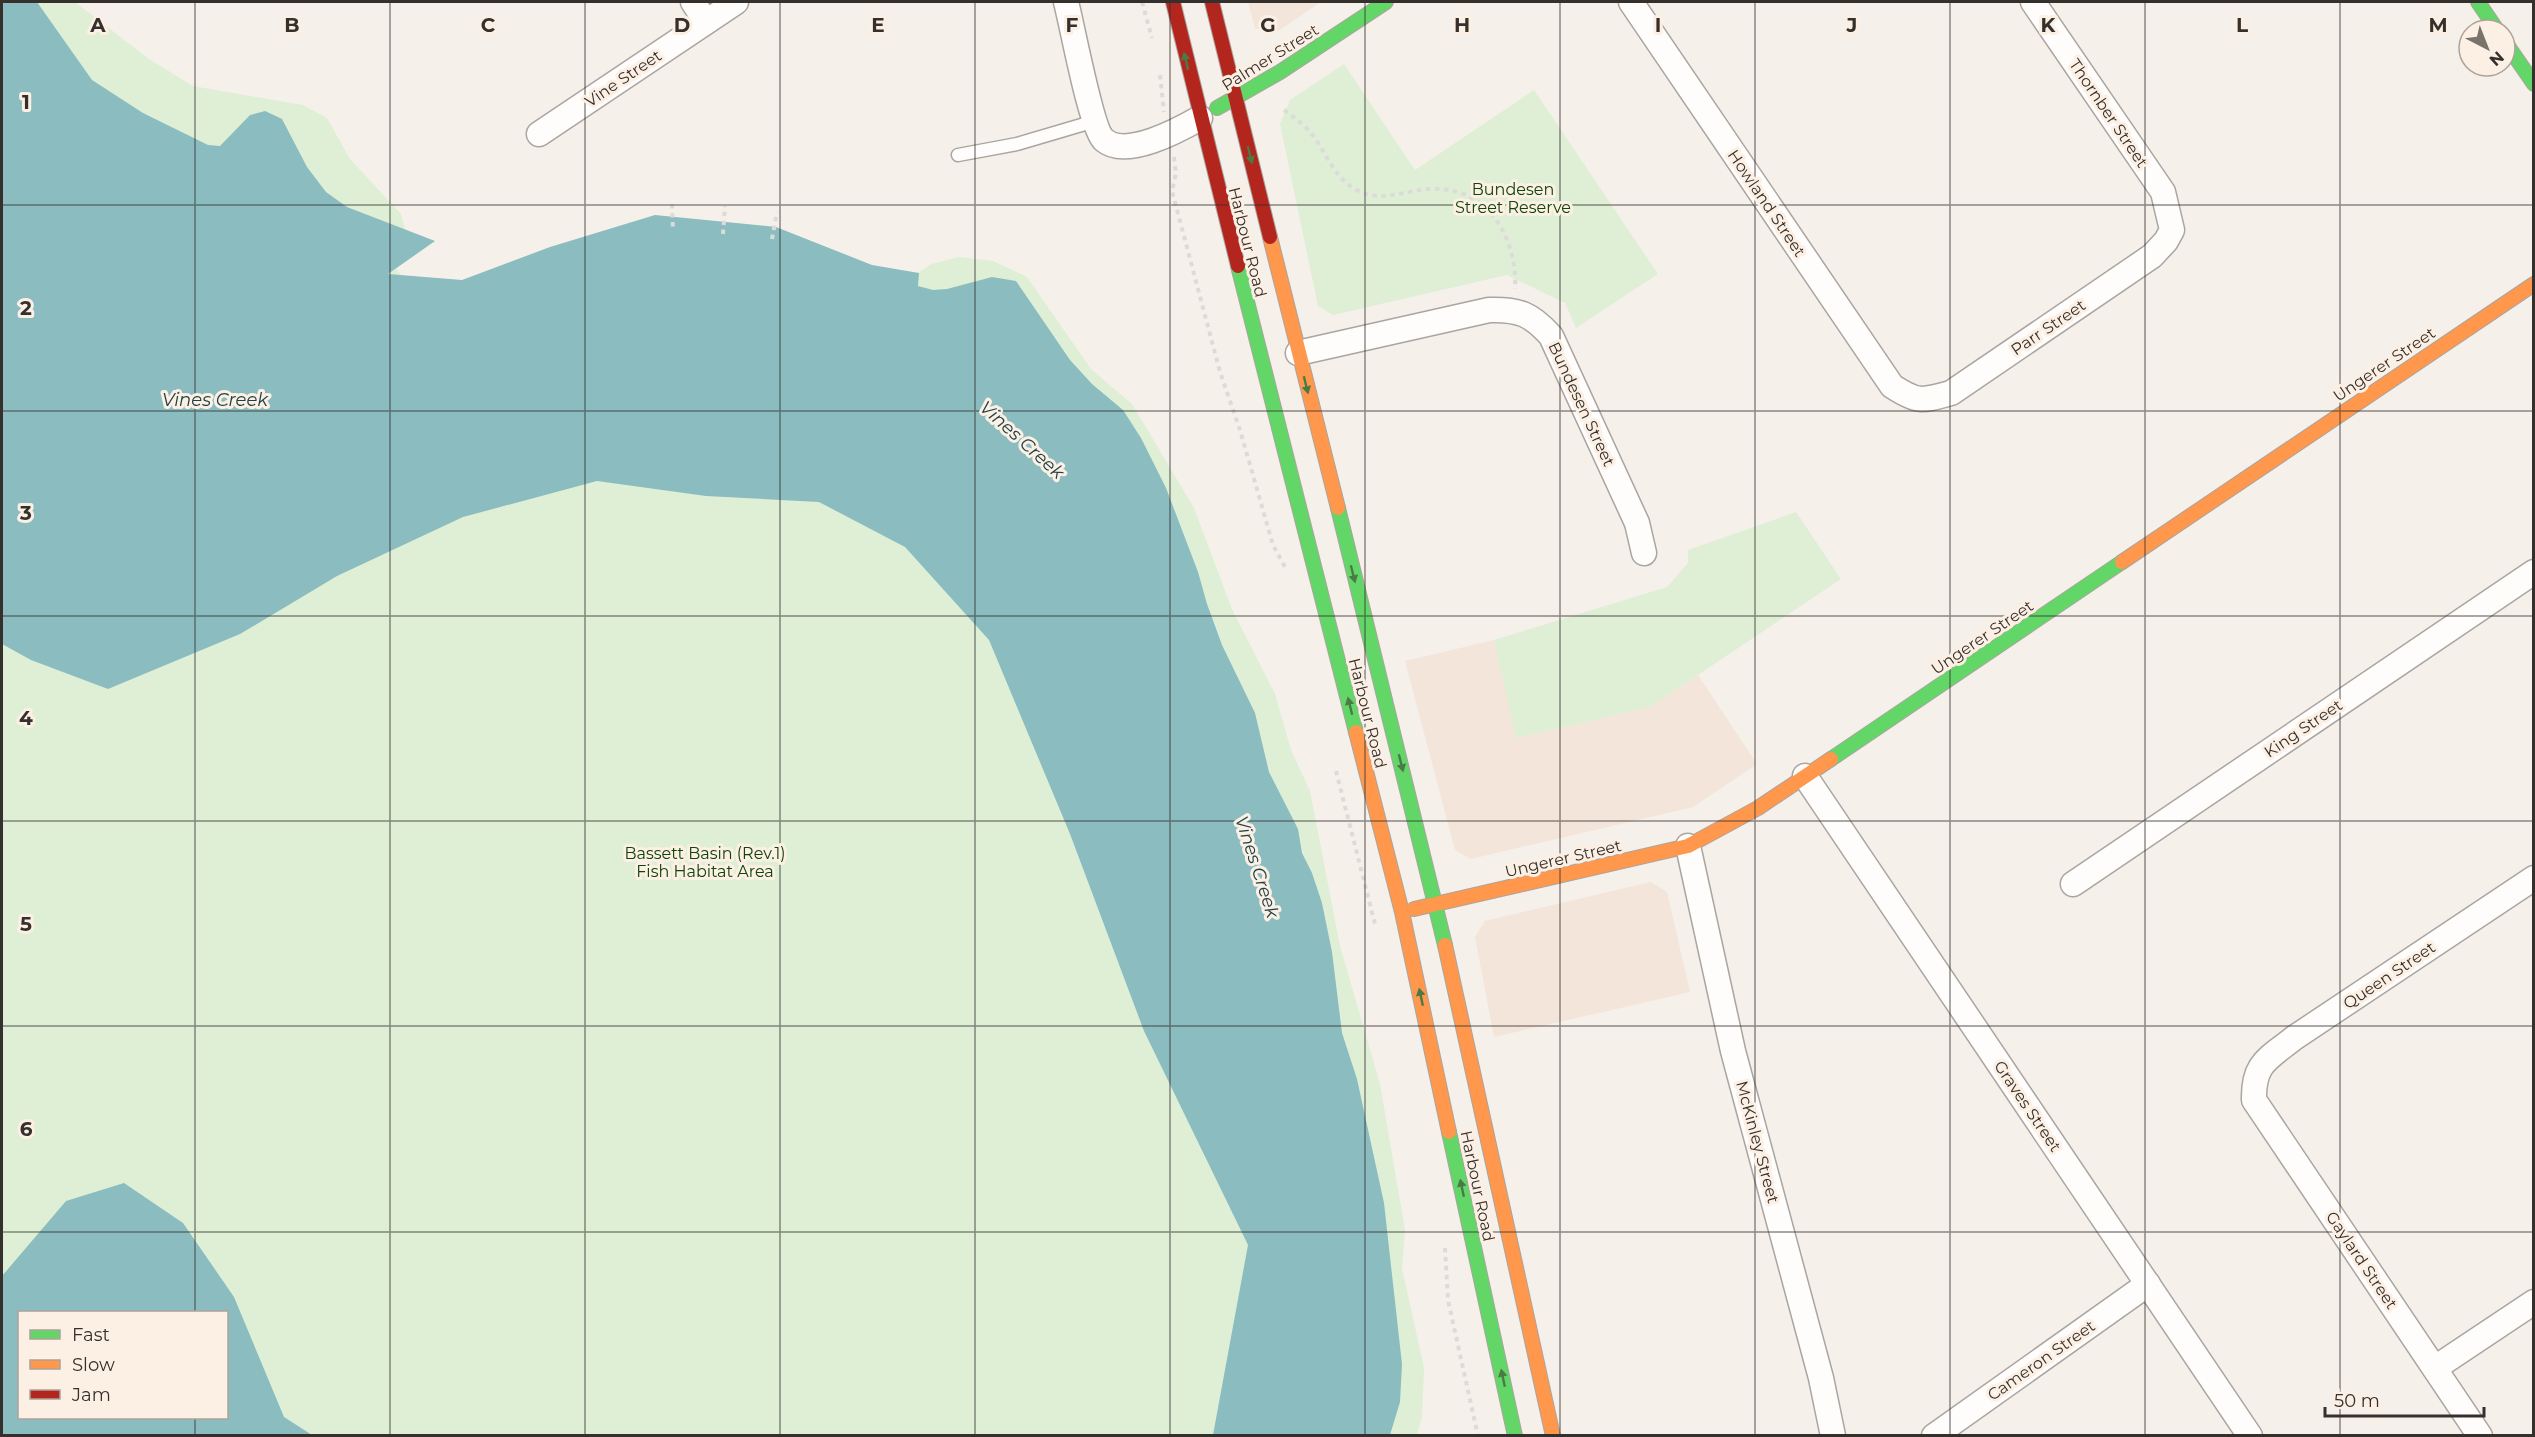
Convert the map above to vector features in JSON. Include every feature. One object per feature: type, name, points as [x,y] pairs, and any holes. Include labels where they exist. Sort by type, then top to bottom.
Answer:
[{"type":"main road","name":"Harbour Road","points":[[1173,2],[1200,118],[1402,912],[1515,1436]]},
{"type":"main road","name":"Harbour Road","points":[[1212,2],[1436,905],[1553,1436]]},
{"type":"main road","name":"Palmer Street","points":[[1200,118],[1280,72],[1386,2]]},
{"type":"main road","points":[[2478,2],[2489,18]]},
{"type":"main road","points":[[2517,59],[2534,84]]},
{"type":"main road","name":"Ungerer Street","points":[[1402,912],[1688,846],[1758,808],[2534,284]]},
{"type":"street","points":[[693,2],[706,22]]},
{"type":"street","name":"Vine Street","points":[[539,134],[736,2]]},
{"type":"street","points":[[1066,2],[1095,121],[1104,140],[1113,145],[1125,146],[1169,136],[1200,118]]},
{"type":"street","name":"Howland Street","points":[[1631,2],[1876,365],[1892,386],[1911,399]]},
{"type":"street","name":"Thornber Street","points":[[2033,2],[2163,192],[2172,230]]},
{"type":"street","name":"Parr Street","points":[[1911,399],[1927,399],[1951,393],[2152,256],[2166,241],[2172,230]]},
{"type":"street","points":[[1298,353],[1490,310],[1510,309]]},
{"type":"street","name":"Bundesen Street","points":[[1510,309],[1537,321],[1551,336],[1637,523],[1644,552]]},
{"type":"street","name":"King Street","points":[[2073,884],[2534,572]]},
{"type":"street","name":"Graves Street","points":[[1805,776],[2250,1436]]},
{"type":"street","name":"McKinley Street","points":[[1688,846],[1733,1051],[1821,1378],[1833,1436]]},
{"type":"street","name":"Queen Street","points":[[2253,1081],[2261,1065],[2294,1038],[2534,878]]},
{"type":"street","name":"Gaylard Street","points":[[2253,1081],[2254,1100],[2480,1436]]},
{"type":"street","name":"Cameron Street","points":[[1934,1436],[2148,1284]]},
{"type":"street","points":[[2435,1368],[2534,1302]]},
{"type":"lane","points":[[958,155],[1017,144],[1095,121]]},
{"type":"path","points":[[1142,2],[1154,46]]},
{"type":"path","points":[[1159,65],[1164,117]]},
{"type":"path","points":[[1284,110],[1314,136],[1334,170],[1356,189],[1369,195],[1383,197],[1431,189],[1449,190],[1484,207],[1503,230],[1515,259],[1514,292],[1510,309]]},
{"type":"path","points":[[1174,158],[1176,173],[1172,191],[1204,319],[1240,430],[1273,545],[1288,574]]},
{"type":"path","points":[[672,204],[674,231]]},
{"type":"path","points":[[723,234],[725,206]]},
{"type":"path","points":[[772,239],[777,212]]},
{"type":"path","points":[[1333,760],[1376,930]]},
{"type":"path","points":[[1445,1243],[1448,1300],[1478,1436]]},
{"type":"shaded area","points":[[1248,2],[1321,2],[1272,35],[1255,28]]},
{"type":"shaded area","points":[[1494,640],[1517,738],[1650,707],[1698,675],[1757,764],[1693,807],[1471,859],[1455,850],[1405,661]]},
{"type":"shaded area","points":[[1651,882],[1667,892],[1690,992],[1494,1037],[1475,937],[1485,921]]},
{"type":"green space","name":"Bassett Basin (Rev.1) Fish Habitat Area","points":[[2,2],[75,2],[149,59],[193,86],[303,105],[327,118],[350,159],[401,214],[412,257],[396,268],[445,341],[869,307],[931,264],[959,257],[993,261],[1027,277],[1091,369],[1132,404],[1194,508],[1232,609],[1275,694],[1291,750],[1310,791],[1340,946],[1380,1084],[1405,1230],[1402,1268],[1424,1368],[1422,1417],[1417,1435],[2,1436]]},
{"type":"green space","name":"Bundesen Street Reserve","points":[[1344,64],[1415,170],[1534,90],[1658,274],[1576,328],[1565,303],[1507,275],[1333,315],[1318,306],[1280,124],[1290,100]]},
{"type":"green space","points":[[1796,512],[1841,579],[1650,707],[1516,738],[1494,640],[1667,587],[1688,563],[1688,550]]},
{"type":"water","name":"Vines Creek","points":[[2,2],[37,2],[92,80],[143,113],[208,145],[220,146],[250,115],[265,111],[282,119],[307,167],[326,192],[347,207],[435,241],[388,274],[462,280],[550,247],[655,215],[776,227],[872,265],[919,273],[918,286],[933,290],[947,289],[992,277],[1016,281],[1070,360],[1092,384],[1123,410],[1141,438],[1166,488],[1198,572],[1222,645],[1255,713],[1269,772],[1298,829],[1302,853],[1312,873],[1322,903],[1332,952],[1342,1033],[1357,1079],[1384,1203],[1402,1364],[1400,1402],[1390,1435],[1213,1435],[1248,1245],[1144,1031],[1070,834],[989,640],[905,547],[819,502],[706,496],[597,481],[463,517],[337,576],[240,634],[108,689],[31,660],[2,644]]},
{"type":"water","points":[[124,1183],[183,1223],[234,1297],[284,1417],[312,1435],[2,1435],[2,1276],[66,1201]]},
{"type":"traffic: fast","points":[[1217,108],[1280,72],[1386,2]]},
{"type":"traffic: fast","points":[[2478,2],[2489,18]]},
{"type":"traffic: fast","points":[[2517,59],[2534,84]]},
{"type":"traffic: fast","points":[[1238,266],[1356,732]]},
{"type":"traffic: fast","points":[[1338,508],[1445,945]]},
{"type":"traffic: fast","points":[[1831,759],[2122,562]]},
{"type":"traffic: fast","points":[[1449,1132],[1515,1436]]},
{"type":"traffic: slow","points":[[1270,237],[1338,508]]},
{"type":"traffic: slow","points":[[2122,562],[2534,284]]},
{"type":"traffic: slow","points":[[1356,732],[1402,912],[1449,1132]]},
{"type":"traffic: slow","points":[[1414,909],[1688,846],[1758,808],[1831,759]]},
{"type":"traffic: slow","points":[[1445,945],[1553,1436]]},
{"type":"traffic: jam","points":[[1173,2],[1238,266]]},
{"type":"traffic: jam","points":[[1212,2],[1270,237]]}]
